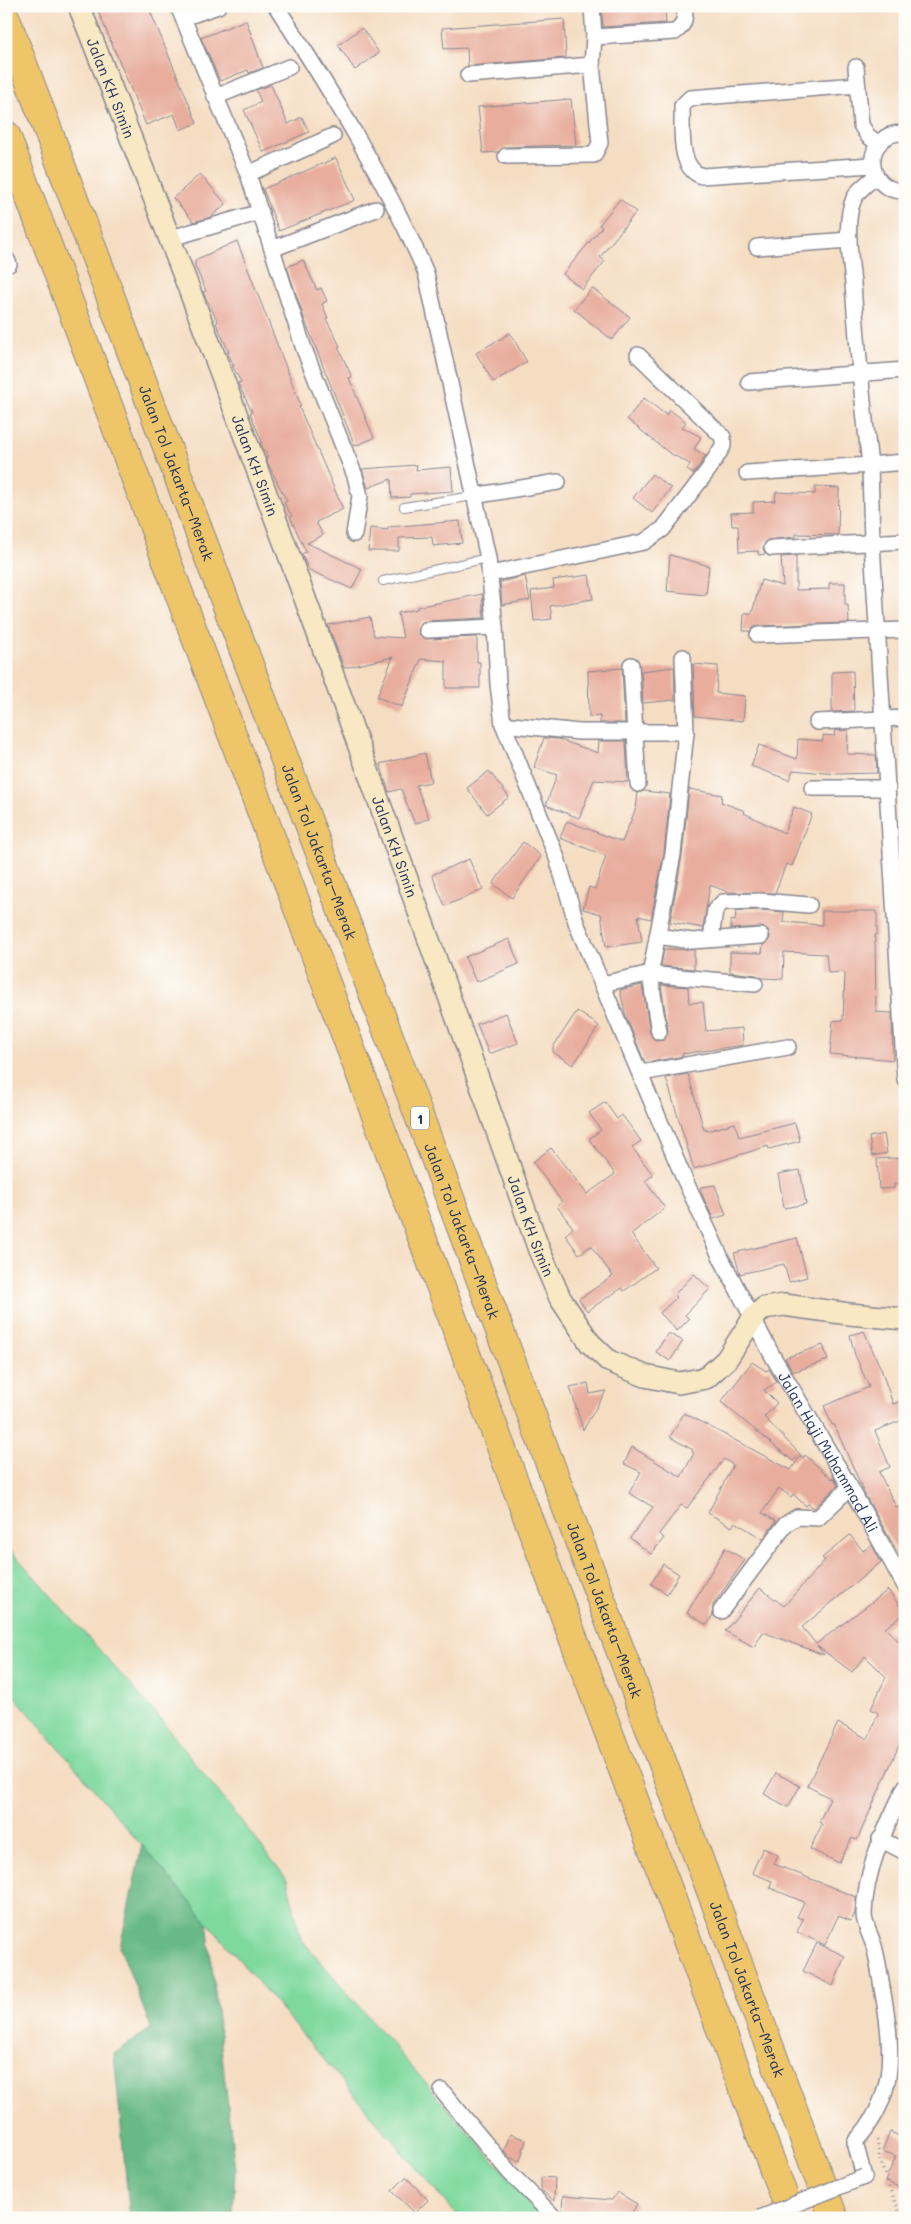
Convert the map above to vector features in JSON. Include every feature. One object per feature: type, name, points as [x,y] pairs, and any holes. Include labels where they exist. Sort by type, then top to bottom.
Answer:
[{"type":"highway","name":"Jalan Tol Jakarta–Merak","points":[[6,19],[834,2218]]},
{"type":"highway","points":[[6,135],[792,2218]]},
{"type":"street","name":"Jalan KH Simin","points":[[79,6],[171,238],[402,862],[539,1250],[560,1298],[590,1343],[609,1360],[644,1376],[679,1383],[706,1378],[726,1360],[754,1317]]},
{"type":"street","points":[[218,6],[181,12],[248,174],[304,349],[355,476],[360,496],[354,534]]},
{"type":"street","name":"Jalan Haji Muhammad Ali","points":[[276,6],[375,169],[411,238],[426,274],[489,566],[503,724],[557,858],[578,925],[687,1184],[722,1258],[772,1355],[850,1487],[905,1586]]},
{"type":"street","points":[[506,156],[594,155],[597,152],[600,143],[592,65],[594,37],[592,6]]},
{"type":"street","points":[[594,37],[675,32],[681,28],[684,21],[685,6]]},
{"type":"street","points":[[468,75],[592,65]]},
{"type":"street","points":[[215,96],[289,67]]},
{"type":"street","points":[[856,67],[861,125],[868,136],[878,144]]},
{"type":"street","points":[[857,85],[690,98],[682,106],[685,158],[695,174],[702,176],[874,170]]},
{"type":"street","points":[[905,133],[892,134],[878,144],[874,151],[874,170],[887,188],[905,191]]},
{"type":"street","points":[[248,174],[333,136]]},
{"type":"street","points":[[874,170],[857,193],[850,208],[849,240],[860,374],[870,465],[872,544],[901,972],[905,1079]]},
{"type":"street","points":[[272,249],[376,209]]},
{"type":"street","points":[[171,238],[261,212]]},
{"type":"street","points":[[757,247],[849,240]]},
{"type":"street","points":[[489,566],[644,542],[663,529],[710,469],[721,451],[723,437],[638,355]]},
{"type":"street","points":[[749,382],[905,370]]},
{"type":"street","points":[[747,473],[905,462]]},
{"type":"street","points":[[473,496],[558,482]]},
{"type":"street","points":[[772,548],[905,541]]},
{"type":"street","points":[[428,630],[495,627]]},
{"type":"street","points":[[758,635],[905,630]]},
{"type":"street","points":[[659,1032],[650,975],[673,854],[686,732],[683,657]]},
{"type":"street","points":[[630,665],[638,784]]},
{"type":"street","points":[[816,722],[905,718]]},
{"type":"street","points":[[503,724],[579,732],[686,732]]},
{"type":"street","points":[[812,788],[888,788]]},
{"type":"street","points":[[711,939],[715,910],[723,902],[760,901],[809,905]]},
{"type":"street","points":[[657,936],[692,941],[761,936]]},
{"type":"street","points":[[602,984],[650,975],[755,984]]},
{"type":"street","points":[[641,1073],[788,1047]]},
{"type":"street","points":[[754,1317],[764,1308],[784,1305],[905,1319]]},
{"type":"street","points":[[721,1611],[786,1524],[797,1517],[818,1518],[850,1487]]},
{"type":"street","points":[[760,2218],[864,2177],[855,2142],[875,2118],[886,2086],[891,2059],[890,2034],[875,1949],[864,1916],[867,1892],[880,1839],[905,1787]]},
{"type":"street","points":[[880,1839],[905,1852]]},
{"type":"street","points":[[442,2091],[510,2173],[555,2218]]},
{"type":"lane","points":[[404,507],[473,496]]},
{"type":"lane","points":[[383,581],[489,566]]},
{"type":"path","points":[[875,2118],[880,2162],[902,2218]]},
{"type":"green space","points":[[6,1545],[157,1715],[287,1879],[301,1939],[461,2124],[547,2218],[459,2218],[6,1686]]},
{"type":"green space","points":[[142,1845],[207,1922],[235,2169],[233,2218],[130,2218],[114,2054],[151,2028],[120,1947]]},
{"type":"building","points":[[96,6],[148,6],[197,123],[180,130],[174,114],[146,125]]},
{"type":"building","points":[[601,6],[665,6],[666,23],[603,27]]},
{"type":"building","points":[[564,19],[566,58],[468,66],[467,48],[444,49],[442,28]]},
{"type":"building","points":[[246,20],[263,68],[249,73],[248,70],[220,81],[201,38]]},
{"type":"building","points":[[362,28],[379,53],[355,70],[338,45]]},
{"type":"building","points":[[271,85],[288,124],[302,117],[309,132],[263,152],[244,110],[261,102],[256,90]]},
{"type":"building","points":[[571,99],[576,145],[506,147],[498,152],[483,153],[478,107]]},
{"type":"building","points":[[336,158],[355,200],[279,231],[263,189]]},
{"type":"building","points":[[200,174],[226,204],[211,217],[194,222],[173,198]]},
{"type":"building","points":[[620,199],[636,212],[600,257],[605,261],[582,289],[563,274],[602,227],[599,225]]},
{"type":"building","points":[[237,241],[301,406],[299,407],[343,509],[316,522],[323,535],[307,543],[362,569],[352,589],[309,570],[302,554],[306,552],[290,517],[292,516],[284,503],[287,501],[268,464],[266,458],[268,457],[260,443],[262,442],[250,413],[252,412],[238,383],[241,382],[232,366],[234,366],[227,352],[229,352],[216,323],[218,322],[203,292],[206,291],[195,266],[195,260]]},
{"type":"building","points":[[303,260],[317,290],[321,288],[327,301],[322,304],[328,318],[326,319],[340,346],[338,347],[352,377],[349,378],[374,438],[355,446],[304,318],[287,267]]},
{"type":"building","points":[[592,288],[630,317],[612,340],[574,309]]},
{"type":"building","points":[[510,333],[527,362],[493,382],[476,353]]},
{"type":"building","points":[[644,398],[666,415],[670,410],[686,422],[682,427],[701,437],[694,449],[706,456],[693,474],[687,470],[690,464],[668,452],[627,419]]},
{"type":"building","points":[[417,465],[416,470],[451,467],[453,491],[410,494],[410,497],[392,498],[391,479],[368,488],[362,469]]},
{"type":"building","points":[[652,474],[671,488],[652,513],[633,498]]},
{"type":"building","points":[[815,487],[839,488],[838,535],[796,534],[796,537],[767,540],[763,548],[765,554],[759,555],[758,551],[739,552],[738,526],[732,526],[731,513],[753,512],[753,502],[775,501],[776,492],[815,494]]},
{"type":"building","points":[[460,521],[462,543],[433,546],[432,537],[399,538],[399,551],[368,551],[370,528],[388,530],[388,527]]},
{"type":"building","points":[[670,555],[709,566],[706,595],[667,591]]},
{"type":"building","points":[[796,556],[796,590],[829,589],[829,583],[845,583],[845,605],[848,605],[849,623],[758,626],[750,631],[743,631],[744,613],[752,613],[761,580],[783,586],[781,557]]},
{"type":"building","points":[[589,575],[593,599],[550,606],[552,619],[534,621],[531,591],[554,588],[553,580]]},
{"type":"building","points":[[525,576],[530,600],[502,605],[500,582]]},
{"type":"building","points":[[482,594],[484,618],[427,621],[422,622],[418,630],[419,635],[427,639],[477,637],[477,662],[480,662],[480,688],[446,688],[446,661],[421,659],[402,707],[377,697],[393,657],[344,668],[328,625],[370,617],[374,636],[403,638],[398,613],[417,609],[417,607]]},
{"type":"building","points":[[693,664],[718,666],[716,693],[745,696],[743,721],[695,716]]},
{"type":"building","points":[[674,667],[675,700],[643,703],[641,671]]},
{"type":"building","points":[[622,668],[625,723],[600,723],[600,716],[589,717],[588,671]]},
{"type":"building","points":[[853,671],[854,711],[832,712],[832,672]]},
{"type":"building","points":[[848,730],[847,754],[876,755],[877,773],[837,774],[793,770],[789,780],[751,766],[759,745],[797,759],[798,739],[823,741],[823,735],[835,736],[834,731]]},
{"type":"building","points":[[544,738],[558,739],[598,753],[599,741],[626,741],[628,782],[594,780],[579,818],[546,805],[557,775],[534,767]]},
{"type":"building","points":[[425,753],[431,782],[416,785],[429,818],[415,824],[401,789],[389,792],[380,764]]},
{"type":"building","points":[[489,771],[509,797],[487,814],[467,788]]},
{"type":"building","points":[[689,789],[722,795],[721,802],[745,811],[744,813],[784,833],[794,807],[812,814],[792,866],[786,864],[775,893],[728,892],[710,885],[703,928],[670,922],[682,856]]},
{"type":"building","points":[[644,791],[670,794],[664,853],[651,919],[638,916],[642,942],[606,947],[601,914],[583,909],[589,887],[595,889],[606,856],[560,838],[567,821],[622,842],[636,808],[638,793]]},
{"type":"building","points":[[523,842],[541,856],[512,898],[493,884]]},
{"type":"building","points":[[469,859],[483,890],[445,906],[432,875]]},
{"type":"building","points":[[736,911],[784,912],[783,922],[822,925],[822,911],[877,911],[877,935],[875,935],[876,1012],[892,1013],[893,1060],[830,1054],[833,1021],[843,1020],[845,975],[844,972],[828,973],[826,954],[784,952],[783,979],[762,978],[756,975],[730,972],[730,952],[762,953],[763,945],[769,940],[770,936],[768,930],[761,927],[731,929],[731,920],[735,921]]},
{"type":"building","points":[[509,939],[519,964],[476,982],[465,957]]},
{"type":"building","points":[[664,949],[694,950],[694,969],[661,966]]},
{"type":"building","points":[[642,985],[650,1033],[655,1041],[664,1040],[668,1031],[661,985],[688,987],[689,1003],[703,1002],[706,1031],[742,1028],[743,1045],[682,1054],[683,1056],[645,1063],[626,1017],[620,990]]},
{"type":"building","points":[[577,1011],[599,1026],[573,1065],[553,1052],[553,1047]]},
{"type":"building","points":[[506,1013],[518,1043],[489,1054],[477,1024]]},
{"type":"building","points":[[688,1074],[704,1130],[706,1129],[707,1131],[735,1123],[739,1137],[795,1123],[800,1141],[769,1149],[768,1146],[694,1169],[666,1078]]},
{"type":"building","points":[[605,1102],[617,1119],[622,1115],[641,1141],[632,1147],[653,1175],[645,1181],[665,1208],[631,1234],[656,1268],[624,1291],[622,1288],[587,1311],[579,1299],[613,1276],[591,1246],[579,1254],[565,1235],[573,1228],[557,1206],[562,1202],[533,1162],[551,1148],[587,1194],[615,1174],[589,1139],[601,1130],[589,1113]]},
{"type":"building","points":[[884,1134],[887,1153],[872,1156],[869,1137]]},
{"type":"building","points":[[877,1159],[905,1159],[905,1184],[894,1184],[894,1188],[879,1189]]},
{"type":"building","points":[[800,1170],[806,1204],[784,1208],[778,1174]]},
{"type":"building","points":[[715,1185],[726,1215],[713,1219],[700,1190],[701,1187]]},
{"type":"building","points":[[797,1238],[807,1277],[789,1282],[784,1264],[740,1274],[734,1253]]},
{"type":"building","points":[[694,1274],[710,1289],[685,1315],[689,1319],[677,1331],[660,1313],[676,1298],[674,1295]]},
{"type":"building","points":[[864,1331],[881,1369],[893,1404],[905,1400],[905,1419],[875,1431],[890,1467],[879,1472],[896,1507],[898,1506],[905,1515],[905,1562],[866,1497],[834,1424],[832,1425],[824,1406],[869,1387],[855,1355],[850,1335]]},
{"type":"building","points":[[668,1333],[683,1341],[670,1361],[656,1352]]},
{"type":"building","points":[[823,1345],[828,1360],[793,1372],[785,1358]]},
{"type":"building","points":[[752,1362],[766,1371],[769,1369],[777,1382],[764,1390],[777,1403],[764,1417],[800,1454],[793,1461],[721,1402]]},
{"type":"building","points":[[588,1383],[590,1394],[606,1391],[583,1430],[570,1387]]},
{"type":"building","points":[[684,1413],[791,1470],[801,1455],[803,1458],[805,1455],[832,1479],[833,1477],[838,1485],[814,1508],[808,1504],[806,1506],[793,1494],[791,1497],[779,1488],[762,1513],[776,1521],[763,1539],[735,1522],[732,1527],[708,1513],[733,1465],[724,1459],[687,1508],[681,1505],[659,1534],[664,1538],[651,1554],[630,1538],[653,1507],[629,1493],[641,1472],[624,1464],[632,1447],[681,1477],[694,1453],[692,1452],[693,1450],[670,1437]]},
{"type":"building","points":[[850,1535],[863,1551],[872,1545],[881,1562],[802,1627],[816,1644],[888,1590],[905,1613],[885,1628],[905,1647],[905,1732],[857,1840],[852,1838],[839,1863],[810,1849],[822,1824],[819,1822],[830,1798],[807,1786],[838,1723],[868,1739],[878,1713],[871,1709],[886,1677],[865,1656],[852,1672],[817,1646],[824,1655],[763,1632],[754,1647],[725,1631],[760,1588],[784,1606],[825,1560],[822,1558]]},
{"type":"building","points":[[725,1548],[745,1560],[713,1605],[713,1615],[707,1625],[687,1613]]},
{"type":"building","points":[[663,1564],[679,1574],[667,1594],[651,1584]]},
{"type":"building","points":[[776,1773],[800,1786],[788,1807],[764,1794]]},
{"type":"building","points":[[763,1848],[778,1855],[774,1864],[856,1897],[855,1913],[851,1921],[838,1916],[825,1945],[797,1932],[803,1919],[797,1917],[804,1902],[770,1888],[772,1881],[752,1873]]},
{"type":"building","points":[[817,1943],[845,1956],[833,1986],[803,1971]]},
{"type":"building","points":[[890,2132],[904,2138],[905,2136],[905,2190],[885,2181],[896,2156],[882,2151]]},
{"type":"building","points":[[510,2134],[526,2140],[520,2161],[510,2158],[504,2151]]},
{"type":"building","points":[[406,2177],[428,2200],[415,2213],[392,2191]]},
{"type":"building","points":[[541,2177],[555,2178],[554,2201],[541,2190]]},
{"type":"building","points":[[617,2192],[637,2204],[629,2218],[564,2218],[562,2211],[563,2196],[612,2200]]}]
